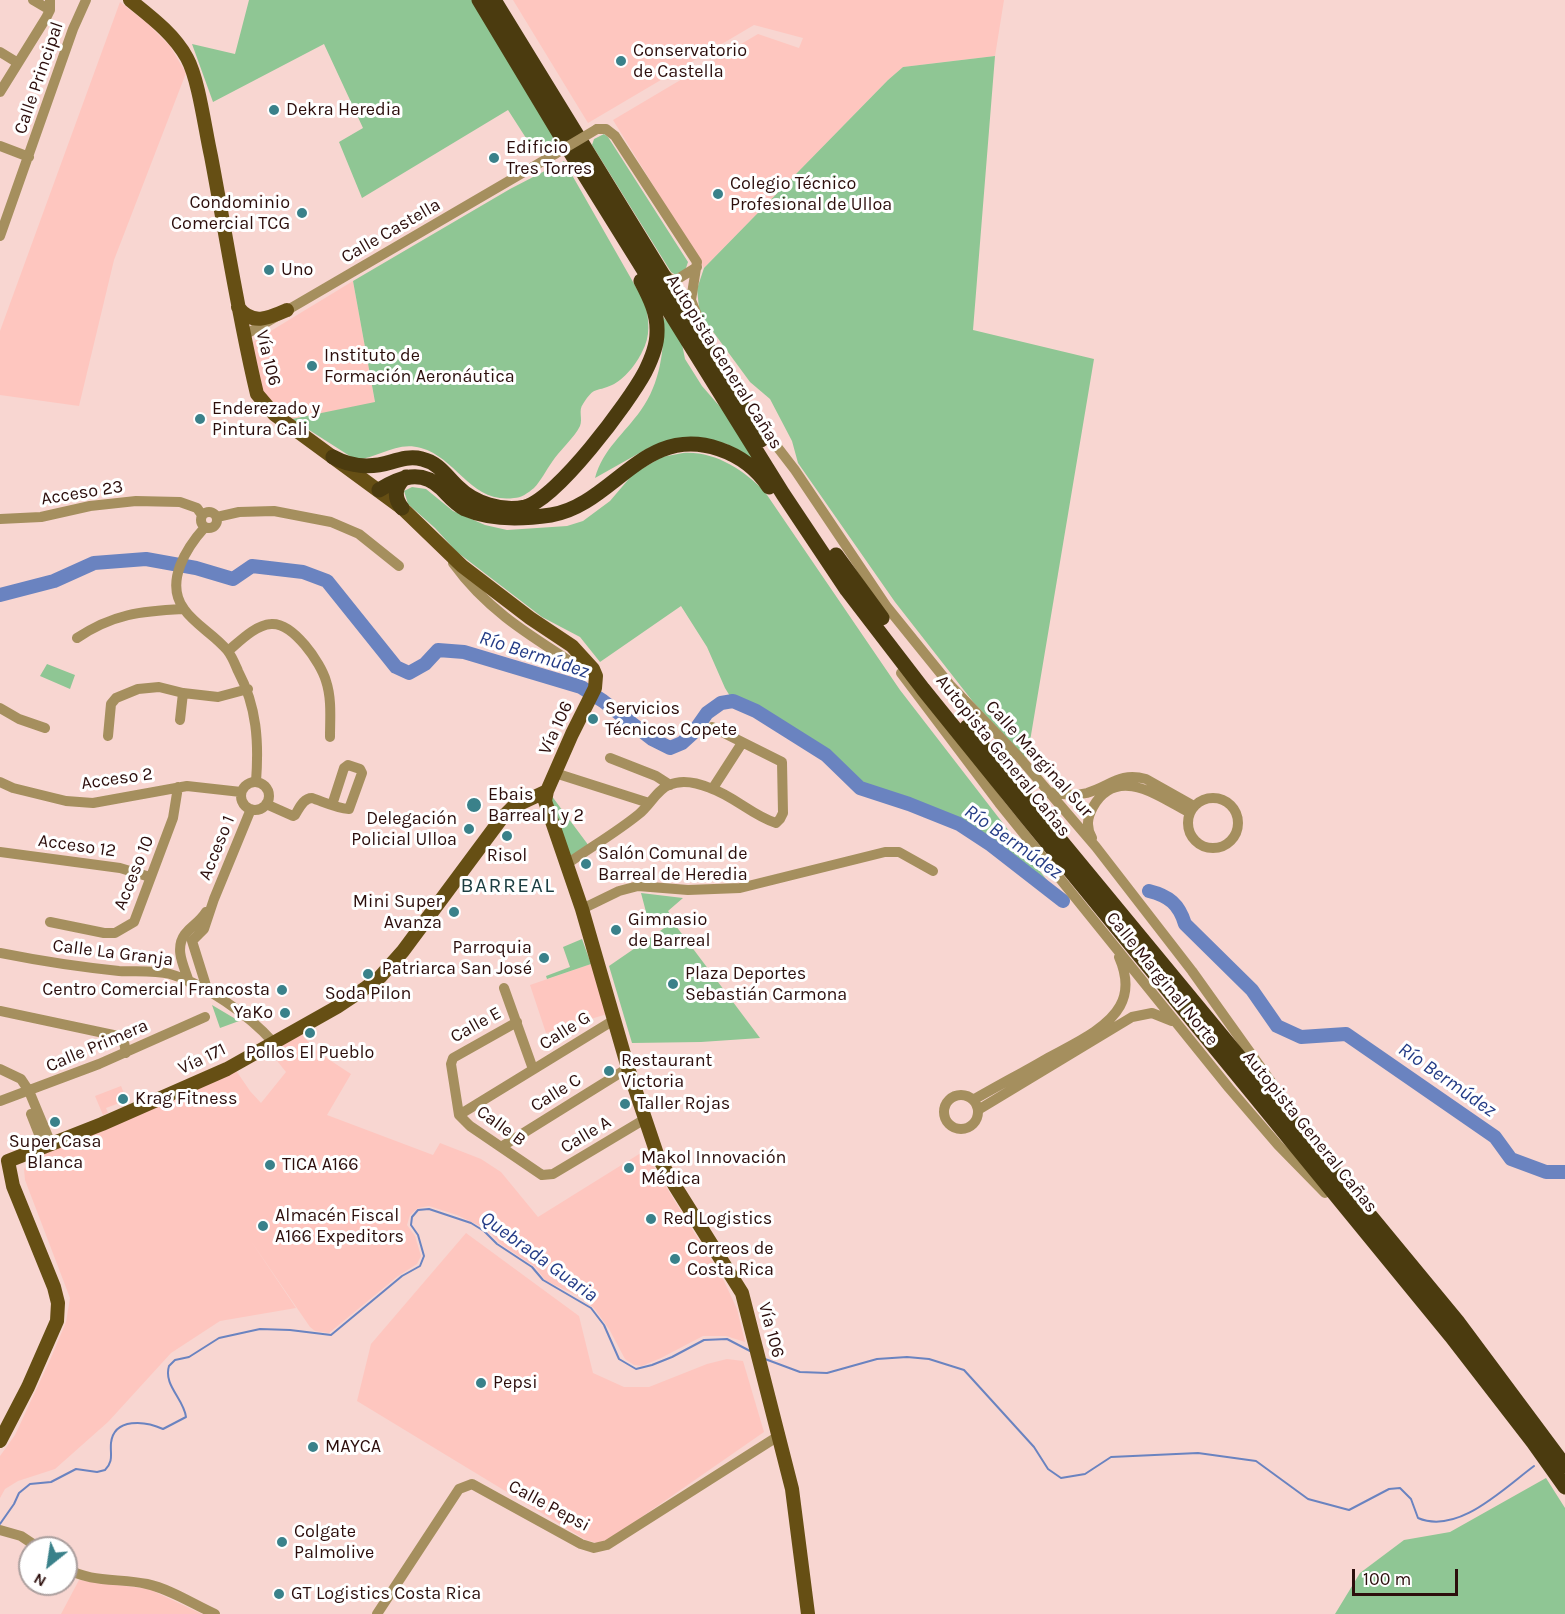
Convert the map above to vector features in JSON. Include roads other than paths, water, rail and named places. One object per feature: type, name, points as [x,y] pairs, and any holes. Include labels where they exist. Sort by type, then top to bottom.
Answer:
[{"type":"highway","name":"Autopista General Cañas","points":[[479,0],[574,158],[783,494],[848,590],[923,689],[1260,1100],[1497,1395],[1559,1468]]},
{"type":"highway","name":"Autopista General Cañas","points":[[494,0],[728,381],[774,461],[836,555],[925,676],[1457,1321],[1559,1468],[1565,1488]]},
{"type":"highway","points":[[333,458],[359,466],[407,458],[422,459],[438,467],[462,491],[481,502],[497,507],[526,507],[544,498],[563,480],[620,410],[640,381],[655,347],[657,333],[655,313],[646,291],[574,158]]},
{"type":"highway","points":[[378,489],[406,477],[419,476],[438,486],[459,506],[474,512],[490,516],[534,517],[559,513],[580,505],[629,468],[659,451],[685,445],[718,448],[741,459],[761,476],[827,576],[865,625],[923,689]]},
{"type":"highway","points":[[378,489],[380,477],[390,462]]},
{"type":"highway","points":[[402,508],[396,494],[398,484],[406,477]]},
{"type":"main road","name":"Vía 106","points":[[130,0],[174,39],[188,59],[205,126],[243,336],[257,394],[281,419],[402,508],[444,550],[530,618],[572,646],[587,662],[596,678],[595,688],[547,791],[545,801],[582,909],[628,1068],[658,1157],[742,1293],[792,1489],[808,1614]]},
{"type":"main road","points":[[238,307],[245,315],[258,319],[287,310]]},
{"type":"main road","name":"Vía 171","points":[[0,1441],[28,1388],[57,1320],[58,1303],[54,1287],[4,1162],[102,1124],[227,1069],[337,1007],[380,976],[420,928],[501,819],[513,807],[547,791]]},
{"type":"street","points":[[0,92],[50,5],[33,0]]},
{"type":"street","name":"Calle Principal","points":[[0,236],[4,216],[29,157],[73,29],[86,0]]},
{"type":"street","points":[[0,52],[18,63]]},
{"type":"street","name":"Calle Castella","points":[[243,336],[597,129],[606,129],[615,136],[694,257],[697,267]]},
{"type":"street","points":[[0,147],[29,157]]},
{"type":"street","points":[[649,253],[668,277],[674,280],[681,279],[697,267]]},
{"type":"street","points":[[697,267],[691,293],[692,308],[728,381]]},
{"type":"street","name":"Calle Marginal Sur","points":[[728,381],[795,470],[855,562],[909,635],[950,685],[1050,792],[1096,847],[1192,971],[1286,1101],[1324,1160]]},
{"type":"street","name":"Acceso 23","points":[[0,519],[41,517],[90,506],[136,501],[180,502],[197,508],[202,515]]},
{"type":"street","points":[[205,527],[201,522],[202,515],[210,511],[217,517]]},
{"type":"street","points":[[217,517],[239,512],[274,511],[331,522],[358,534],[399,566]]},
{"type":"street","points":[[217,517],[214,526],[205,527],[184,556],[177,575],[177,593],[183,609],[228,651],[248,689],[255,718],[258,747],[256,782]]},
{"type":"street","points":[[76,638],[97,625],[120,616],[148,610],[183,609]]},
{"type":"street","points":[[228,651],[255,630],[271,624],[284,627],[297,636],[326,679],[330,698],[330,737]]},
{"type":"street","name":"Calle Marginal Norte","points":[[865,625],[999,803],[1260,1125],[1319,1186],[1449,1342],[1497,1395]]},
{"type":"street","points":[[108,736],[111,704],[116,698],[138,689],[159,687],[183,693],[218,697],[248,689]]},
{"type":"street","points":[[180,720],[183,693]]},
{"type":"street","points":[[0,708],[20,719],[45,728]]},
{"type":"street","points":[[567,864],[640,813],[670,785],[696,783],[713,789],[776,823],[783,813],[782,762],[712,727]]},
{"type":"street","points":[[713,789],[742,742]]},
{"type":"street","points":[[610,758],[656,776],[670,785]]},
{"type":"street","points":[[555,773],[649,803]]},
{"type":"street","points":[[1050,792],[1065,796],[1074,795],[1097,789],[1118,778],[1137,777],[1146,779],[1192,809]]},
{"type":"street","name":"Acceso 2","points":[[0,782],[13,789],[66,801],[93,803],[187,786],[241,792]]},
{"type":"street","points":[[256,782],[267,790],[268,799],[266,804],[251,809],[242,800],[241,792],[247,784],[256,782]]},
{"type":"street","points":[[1096,847],[1088,831],[1091,812],[1100,797],[1121,786],[1134,785],[1144,788],[1192,809]]},
{"type":"street","name":"Acceso 10","points":[[50,922],[104,933],[115,933],[124,930],[134,922],[173,818],[178,787]]},
{"type":"street","points":[[266,804],[293,816],[309,798],[332,805]]},
{"type":"street","points":[[1208,798],[1223,800],[1230,804],[1238,818],[1237,833],[1226,845],[1211,848],[1203,846],[1192,836],[1188,820],[1192,809],[1208,798]]},
{"type":"street","name":"Acceso 1","points":[[208,992],[192,941],[204,929],[251,809]]},
{"type":"street","name":"Acceso 12","points":[[0,852],[120,868],[150,877]]},
{"type":"street","points":[[582,909],[619,891],[638,886],[688,890],[740,888],[885,852],[899,852],[933,871]]},
{"type":"street","name":"Acceso 1","points":[[189,982],[179,951],[180,945],[186,933],[199,923],[214,899]]},
{"type":"street","points":[[1114,946],[1124,972],[1126,986],[1122,1004],[1111,1019],[976,1105],[1132,1017],[1152,1013],[1166,1017],[1178,1025]]},
{"type":"street","name":"Calle La Granja","points":[[0,953],[49,963],[122,971],[167,973],[208,992],[248,1019],[273,1042]]},
{"type":"street","points":[[504,988],[533,1070]]},
{"type":"street","points":[[0,1011],[118,1036],[124,1042],[126,1053]]},
{"type":"street","name":"Calle Primera","points":[[0,1101],[126,1053],[205,1017]]},
{"type":"street","name":"Calle G","points":[[459,1115],[614,1020]]},
{"type":"street","name":"Calle E","points":[[453,1058],[516,1022]]},
{"type":"street","name":"Calle B","points":[[453,1058],[450,1064],[459,1115],[470,1126],[542,1175]]},
{"type":"street","name":"Calle C","points":[[501,1147],[628,1068]]},
{"type":"street","points":[[0,1069],[21,1079],[47,1145]]},
{"type":"street","name":"Calle A","points":[[542,1175],[553,1174],[645,1119]]},
{"type":"street","name":"Calle Pepsi","points":[[377,1614],[459,1489],[465,1486],[472,1484],[581,1544],[594,1548],[607,1545],[780,1436]]},
{"type":"street","points":[[1,1530],[21,1536]]},
{"type":"street","points":[[78,1573],[89,1578],[151,1584],[215,1614]]},
{"type":"waterway","name":"Río Bermúdez","points":[[0,595],[54,581],[94,563],[146,559],[196,568],[233,579],[252,566],[303,572],[327,581],[396,667],[409,673],[425,664],[438,650],[464,652],[581,687],[652,739],[670,748],[682,743],[693,733],[707,713],[721,703],[733,701],[756,711],[826,755],[860,788],[959,824],[991,845],[1063,901]]},
{"type":"waterway","name":"Río Bermúdez","points":[[1149,891],[1168,898],[1176,906],[1185,924],[1252,990],[1277,1026],[1301,1037],[1346,1034],[1495,1137],[1511,1159],[1546,1172],[1565,1172]]},
{"type":"waterway","name":"Quebrada Guaria","points":[[0,1524],[19,1493],[30,1484],[51,1482],[76,1469],[97,1472],[105,1470],[111,1460],[113,1435],[124,1425],[140,1423],[163,1429],[186,1417],[169,1379],[169,1366],[175,1360],[189,1357],[219,1338],[260,1329],[331,1335],[402,1276],[420,1266],[424,1256],[418,1235],[411,1225],[412,1217],[418,1210],[429,1209],[471,1223],[484,1231],[497,1244],[532,1267],[543,1280],[591,1308],[604,1325],[619,1359],[636,1369],[672,1357],[704,1340],[727,1339],[752,1352]]},
{"type":"waterway","name":"Quebrada Guaria","points":[[765,1359],[800,1372],[827,1373],[877,1359],[907,1357],[929,1359],[964,1370],[1034,1447],[1048,1469],[1061,1478],[1085,1474],[1111,1457],[1198,1453],[1256,1461],[1308,1499],[1349,1510],[1389,1489],[1400,1488],[1411,1499],[1418,1518],[1433,1522],[1449,1520],[1479,1507],[1534,1466]]},
{"type":"place","name":"Conservatorio de Castella","points":[[621,61]]},
{"type":"place","name":"Dekra Heredia","points":[[274,110]]},
{"type":"place","name":"Edificio Tres Torres","points":[[494,158]]},
{"type":"place","name":"Colegio Técnico Profesional de Ulloa","points":[[718,194]]},
{"type":"place","name":"Condominio Comercial TCG","points":[[302,213]]},
{"type":"place","name":"Uno","points":[[269,270]]},
{"type":"place","name":"Instituto de Formación Aeronáutica","points":[[312,366]]},
{"type":"place","name":"Enderezado y Pintura Cali","points":[[200,419]]},
{"type":"place","name":"Servicios Técnicos Copete","points":[[593,719]]},
{"type":"place","name":"Ebais Barreal 1 y 2","points":[[474,805]]},
{"type":"place","name":"Delegación Policial Ulloa","points":[[469,829]]},
{"type":"place","name":"Risol","points":[[507,836]]},
{"type":"place","name":"Salón Comunal de Barreal de Heredia","points":[[586,864]]},
{"type":"place","name":"Mini Super Avanza","points":[[454,912]]},
{"type":"place","name":"Gimnasio de Barreal","points":[[616,930]]},
{"type":"place","name":"Parroquia Patriarca San José","points":[[544,958]]},
{"type":"place","name":"Soda Pilon","points":[[368,974]]},
{"type":"place","name":"Plaza Deportes Sebastián Carmona","points":[[673,984]]},
{"type":"place","name":"Centro Comercial Francosta","points":[[282,990]]},
{"type":"place","name":"YaKo","points":[[285,1013]]},
{"type":"place","name":"Pollos El Pueblo","points":[[310,1033]]},
{"type":"place","name":"Restaurant Victoria","points":[[609,1071]]},
{"type":"place","name":"Krag Fitness","points":[[123,1099]]},
{"type":"place","name":"Taller Rojas","points":[[625,1104]]},
{"type":"place","name":"Super Casa Blanca","points":[[55,1122]]},
{"type":"place","name":"TICA A166","points":[[270,1165]]},
{"type":"place","name":"Makol Innovación Médica","points":[[629,1168]]},
{"type":"place","name":"Red Logistics","points":[[651,1219]]},
{"type":"place","name":"Almacén Fiscal A166 Expeditors","points":[[263,1226]]},
{"type":"place","name":"Correos de Costa Rica","points":[[675,1259]]},
{"type":"place","name":"Pepsi","points":[[481,1383]]},
{"type":"place","name":"MAYCA","points":[[313,1447]]},
{"type":"place","name":"Colgate Palmolive","points":[[282,1542]]},
{"type":"place","name":"GT Logistics Costa Rica","points":[[279,1594]]},
{"type":"district","name":"BARREAL","points":[[508,886]]}]
